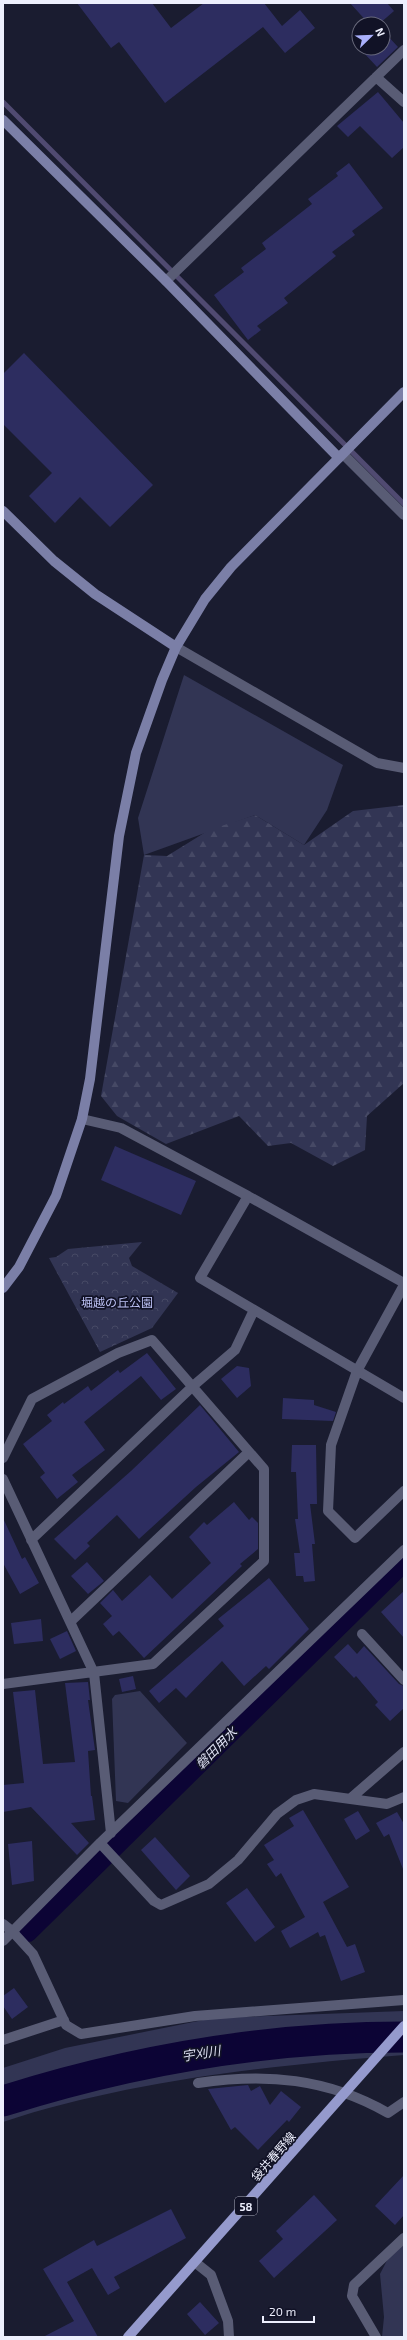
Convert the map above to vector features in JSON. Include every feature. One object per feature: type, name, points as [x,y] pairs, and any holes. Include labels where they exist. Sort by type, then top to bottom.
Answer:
[{"type":"main road","name":"袋井春野線","points":[[128,2337],[404,2026]]},
{"type":"street","points":[[166,281],[404,50]]},
{"type":"street","points":[[376,77],[404,102]]},
{"type":"street","points":[[3,120],[341,456],[404,515]]},
{"type":"street","points":[[3,1288],[19,1267],[56,1196],[82,1119],[90,1079],[119,836],[136,753],[162,680],[176,647],[205,599],[231,567],[404,392]]},
{"type":"street","points":[[3,511],[72,576],[100,598],[176,647],[377,763],[404,768]]},
{"type":"street","points":[[82,1119],[120,1128],[248,1196],[404,1284],[357,1371],[331,1445],[328,1511],[355,1538],[404,1491]]},
{"type":"street","points":[[248,1196],[200,1278],[404,1398]]},
{"type":"street","points":[[31,1540],[193,1386],[235,1350],[254,1310]]},
{"type":"street","points":[[3,1458],[32,1399],[125,1350],[152,1340],[264,1469],[264,1561],[153,1664],[3,1684]]},
{"type":"street","points":[[70,1622],[249,1452]]},
{"type":"street","points":[[3,1479],[94,1673],[111,1833]]},
{"type":"street","points":[[3,1941],[103,1846],[111,1833],[404,1550]]},
{"type":"street","points":[[362,1634],[404,1680]]},
{"type":"street","points":[[351,1798],[404,1752]]},
{"type":"street","points":[[103,1846],[154,1901],[161,1905],[209,1884],[238,1860],[277,1814],[296,1800],[314,1794],[387,1804],[404,1796]]},
{"type":"street","points":[[3,1924],[12,1931],[33,1954],[66,2025],[81,2034],[195,2016],[404,2000]]},
{"type":"street","points":[[3,2040],[64,2020]]},
{"type":"street","points":[[198,2084],[230,2079],[283,2080],[316,2084],[346,2093],[388,2113],[404,2102]]},
{"type":"street","points":[[376,2337],[352,2296],[354,2285],[404,2238]]},
{"type":"street","points":[[196,2262],[211,2275],[228,2321],[229,2337]]},
{"type":"green space","points":[[184,675],[343,765],[327,810],[304,845],[255,815],[144,855],[138,818]]},
{"type":"green space","points":[[404,805],[404,1083],[367,1116],[365,1150],[333,1166],[291,1143],[268,1146],[239,1116],[166,1144],[117,1116],[101,1096],[144,855],[167,856],[209,830],[255,815],[304,845],[353,811]]},
{"type":"green space","name":"堀越の丘公園","points":[[142,1242],[129,1258],[132,1266],[178,1293],[152,1328],[100,1352],[49,1258],[56,1257],[68,1249]]},
{"type":"green space","points":[[140,1691],[187,1743],[128,1803],[116,1801],[112,1699],[115,1695]]},
{"type":"green space","points":[[404,2011],[404,2055],[253,2070],[150,2085],[50,2108],[3,2122],[3,2068],[65,2048],[213,2018]]},
{"type":"green space","points":[[404,2233],[404,2337],[382,2337],[384,2317],[380,2274],[398,2239]]},
{"type":"building","points":[[77,3],[152,3],[171,28],[204,3],[264,3],[282,26],[300,10],[315,28],[285,53],[263,27],[165,103],[119,42],[111,48]]},
{"type":"building","points":[[350,3],[387,3],[394,11],[388,16],[362,16]]},
{"type":"building","points":[[391,39],[398,47],[391,54]]},
{"type":"building","points":[[367,56],[389,56],[377,67]]},
{"type":"building","points":[[378,92],[404,123],[404,147],[392,158],[360,126],[348,137],[337,126]]},
{"type":"building","points":[[349,163],[383,208],[352,231],[355,235],[332,252],[336,256],[284,298],[288,303],[257,326],[261,330],[248,340],[214,295],[244,272],[241,268],[266,249],[262,243],[312,204],[308,199],[338,176],[336,173]]},
{"type":"building","points":[[24,353],[153,485],[110,527],[80,497],[55,523],[29,496],[52,473],[3,424],[3,374]]},
{"type":"building","points":[[115,1146],[196,1181],[181,1215],[101,1180]]},
{"type":"building","points":[[147,1353],[176,1389],[161,1400],[141,1376],[84,1422],[105,1450],[72,1475],[78,1482],[57,1499],[40,1477],[45,1473],[23,1444],[52,1421],[47,1415],[63,1402],[64,1404],[88,1386],[91,1391],[118,1370],[120,1373]]},
{"type":"building","points":[[237,1366],[249,1368],[251,1386],[237,1398],[221,1379]]},
{"type":"building","points":[[283,1398],[314,1400],[314,1405],[336,1412],[333,1421],[282,1419]]},
{"type":"building","points":[[200,1405],[239,1452],[196,1487],[139,1539],[117,1515],[87,1543],[90,1546],[75,1560],[54,1539],[131,1471]]},
{"type":"building","points":[[292,1445],[316,1445],[317,1504],[310,1504],[315,1544],[312,1544],[315,1581],[304,1582],[303,1576],[296,1576],[294,1553],[300,1553],[295,1519],[298,1519],[296,1472],[291,1472]]},
{"type":"building","points":[[234,1502],[249,1520],[252,1517],[258,1523],[258,1549],[240,1564],[242,1566],[144,1658],[119,1631],[113,1636],[103,1624],[112,1616],[100,1603],[113,1590],[122,1601],[150,1575],[172,1599],[211,1563],[189,1537],[204,1522],[207,1525]]},
{"type":"building","points":[[3,1518],[22,1559],[25,1557],[39,1583],[20,1594],[3,1563]]},
{"type":"building","points":[[87,1562],[104,1581],[88,1594],[71,1576]]},
{"type":"building","points":[[269,1578],[309,1629],[269,1669],[266,1666],[244,1686],[222,1661],[186,1698],[176,1688],[159,1703],[149,1691],[224,1626],[218,1619]]},
{"type":"building","points":[[404,1591],[404,1638],[381,1612]]},
{"type":"building","points":[[41,1619],[43,1641],[14,1644],[11,1623]]},
{"type":"building","points":[[67,1631],[76,1651],[60,1659],[50,1639]]},
{"type":"building","points":[[348,1644],[357,1654],[364,1646],[399,1684],[404,1686],[404,1708],[390,1721],[375,1705],[378,1702],[356,1676],[354,1678],[334,1657]]},
{"type":"building","points":[[133,1676],[136,1689],[122,1692],[119,1679]]},
{"type":"building","points":[[88,1682],[90,1700],[88,1700],[95,1750],[88,1751],[91,1796],[95,1820],[71,1823],[89,1843],[77,1855],[31,1807],[3,1812],[3,1785],[24,1783],[13,1692],[35,1690],[43,1764],[75,1762],[65,1683]]},
{"type":"building","points":[[303,1810],[349,1887],[323,1902],[347,1947],[355,1944],[365,1972],[341,1981],[325,1935],[320,1937],[318,1932],[290,1948],[281,1931],[305,1917],[281,1873],[276,1877],[267,1864],[274,1860],[264,1845],[294,1826],[289,1818]]},
{"type":"building","points":[[358,1811],[370,1831],[356,1840],[344,1819]]},
{"type":"building","points":[[397,1812],[404,1824],[403,1869],[389,1834],[384,1837],[376,1823]]},
{"type":"building","points":[[155,1837],[190,1876],[176,1890],[141,1850]]},
{"type":"building","points":[[32,1841],[34,1881],[12,1885],[8,1844]]},
{"type":"building","points":[[247,1888],[275,1927],[255,1942],[226,1903]]},
{"type":"building","points":[[14,1988],[28,2007],[12,2019],[3,2006],[3,1996]]},
{"type":"building","points":[[248,2085],[251,2091],[260,2086],[270,2105],[281,2091],[301,2107],[289,2122],[287,2120],[258,2150],[235,2127],[231,2130],[208,2089]]},
{"type":"building","points":[[404,2175],[404,2215],[395,2225],[375,2206]]},
{"type":"building","points":[[314,2195],[337,2220],[274,2278],[259,2261],[283,2239],[276,2231]]},
{"type":"building","points":[[171,2209],[186,2238],[114,2277],[120,2288],[108,2295],[92,2268],[67,2282],[98,2337],[43,2337],[74,2321],[43,2269],[94,2240],[97,2246]]},
{"type":"building","points":[[200,2302],[219,2323],[205,2335],[187,2314]]},
{"type":"waterway","points":[[3,102],[404,504]]},
{"type":"waterway","name":"磐田用水","points":[[28,1933],[404,1563]]},
{"type":"waterway","name":"宇刈川","points":[[3,2101],[52,2086],[101,2074],[201,2054],[252,2046],[302,2041],[404,2037]]}]
